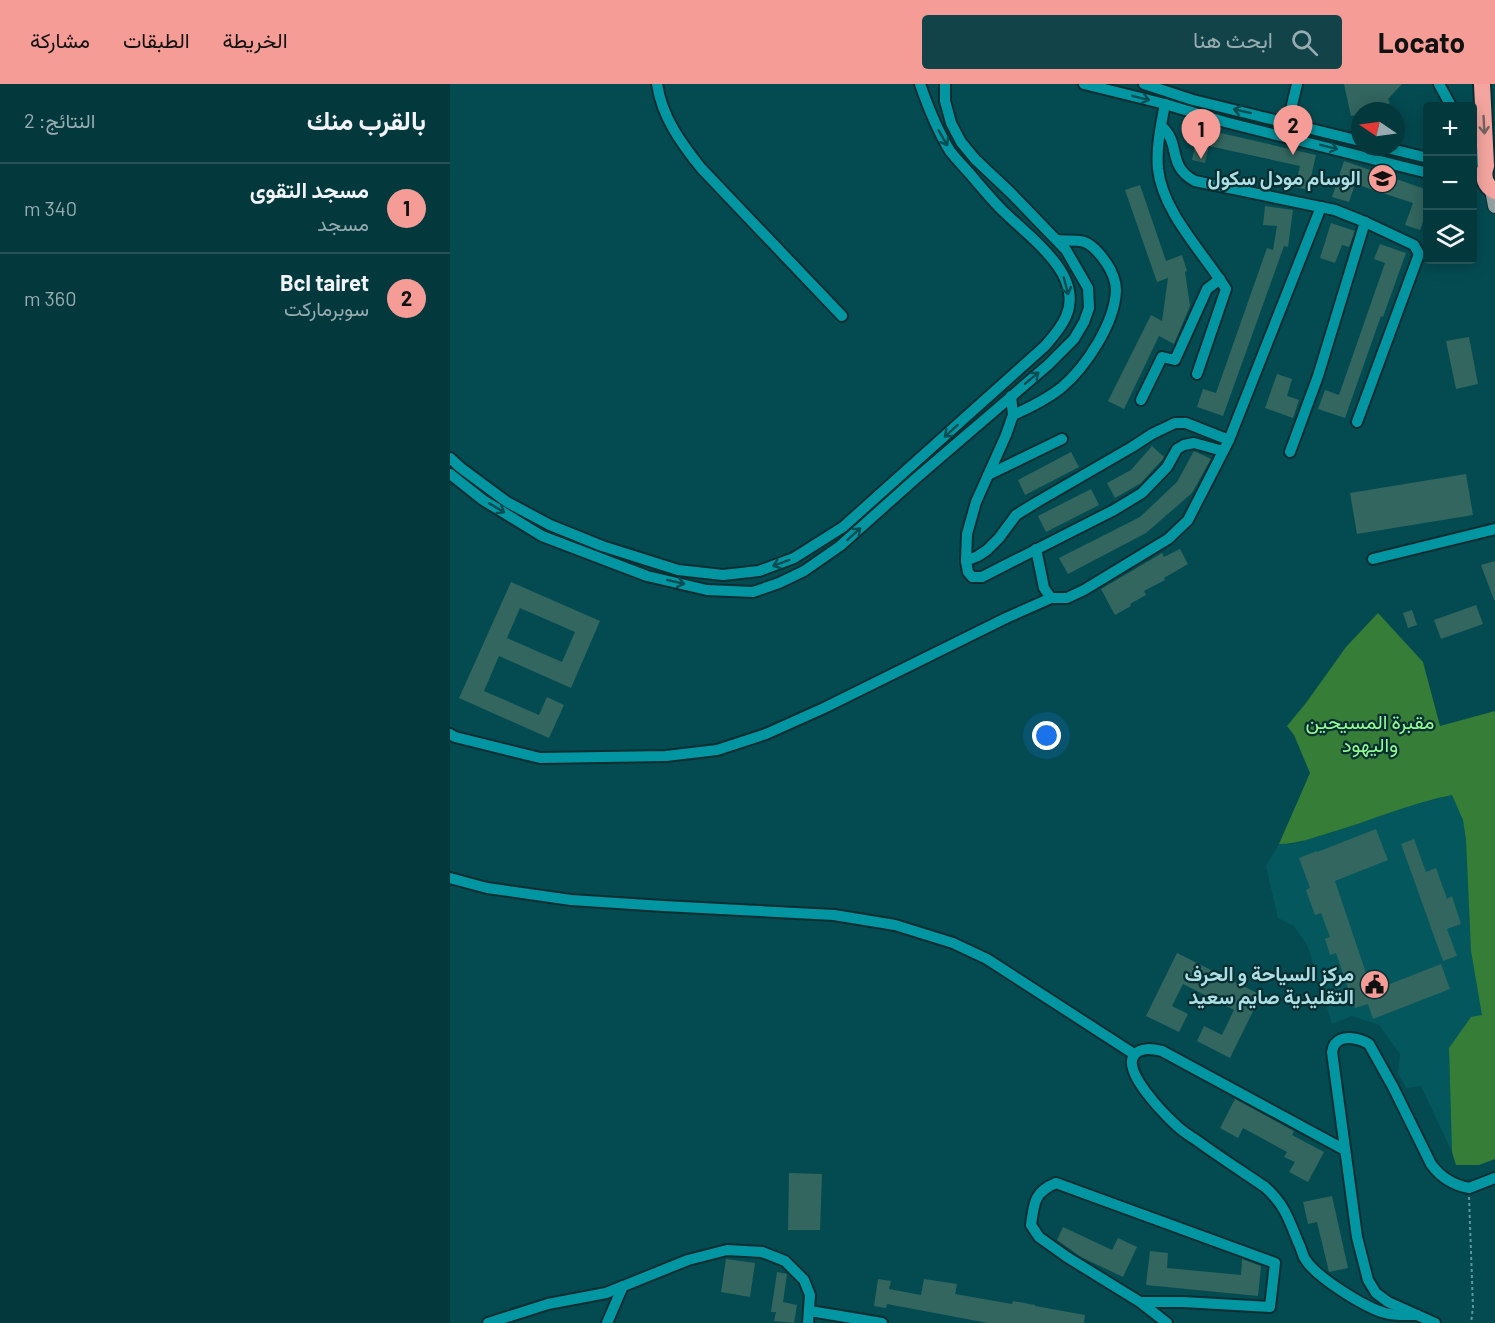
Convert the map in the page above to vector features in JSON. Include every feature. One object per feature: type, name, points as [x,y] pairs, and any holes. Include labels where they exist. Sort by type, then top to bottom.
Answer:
[{"type":"highway","points":[[1482,84],[1487,179]]},
{"type":"street","points":[[657,84],[664,111],[673,129],[701,168],[842,316]]},
{"type":"street","points":[[450,458],[507,502],[550,525],[602,546],[678,570],[723,575],[759,571],[794,558],[843,527],[1045,346],[1065,322],[1069,306],[1066,280],[1056,264],[1000,208],[952,153],[938,128],[920,84]]},
{"type":"street","points":[[450,474],[483,500],[542,536],[647,576],[707,590],[753,592],[804,571],[840,546],[1048,365],[1074,339],[1089,308],[1088,288],[1066,250],[975,159],[961,142],[951,123],[945,100],[945,84]]},
{"type":"street","points":[[1084,84],[1423,172]]},
{"type":"street","points":[[1144,84],[1193,100],[1351,139]]},
{"type":"street","points":[[1288,123],[1297,84]]},
{"type":"street","points":[[1439,84],[1449,102]]},
{"type":"street","points":[[1165,104],[1158,153],[1158,168],[1164,192],[1179,222],[1226,289],[1197,374]]},
{"type":"street","points":[[1161,126],[1168,132],[1179,167],[1186,176],[1195,181],[1335,210],[1414,245],[1419,254],[1358,422]]},
{"type":"street","points":[[1405,152],[1423,157]]},
{"type":"street","points":[[1477,155],[1487,179]]},
{"type":"street","points":[[450,734],[540,758],[666,756],[717,750],[766,735],[1051,598],[1066,598],[1084,590],[1168,539],[1188,520],[1229,440],[1321,207]]},
{"type":"street","points":[[1290,452],[1318,376],[1365,222]]},
{"type":"street","points":[[1013,415],[1050,395],[1073,375],[1099,343],[1113,310],[1116,288],[1111,270],[1100,253],[1083,241],[1057,240]]},
{"type":"street","points":[[1141,400],[1162,357],[1174,360],[1207,289],[1220,279]]},
{"type":"street","points":[[1011,396],[1013,415],[976,502],[967,534],[966,561],[968,572],[972,576],[982,577],[1114,510],[1142,493],[1167,467],[1177,449],[1184,445],[1194,443],[1223,451]]},
{"type":"street","points":[[966,561],[987,550],[1016,515],[1152,434],[1175,423],[1186,423],[1229,440]]},
{"type":"street","points":[[988,474],[1062,439]]},
{"type":"street","points":[[1373,559],[1495,528]]},
{"type":"street","points":[[1036,549],[1044,588],[1051,598]]},
{"type":"street","points":[[450,878],[487,888],[571,900],[834,915],[895,926],[953,943],[987,959],[1134,1054]]},
{"type":"street","points":[[1435,1323],[1388,1302],[1376,1293],[1368,1280],[1357,1238],[1345,1150],[1332,1052],[1336,1043],[1345,1038],[1357,1039],[1369,1044],[1438,1175],[1470,1188],[1495,1178]]},
{"type":"street","points":[[1345,1150],[1162,1051],[1151,1048],[1140,1051],[1134,1054],[1131,1060],[1131,1067],[1143,1089],[1177,1126],[1275,1196],[1288,1216],[1305,1259],[1315,1271],[1375,1310],[1391,1315],[1417,1315]]},
{"type":"street","points":[[1140,1302],[1270,1307],[1275,1263],[1056,1183],[1044,1188],[1034,1202],[1030,1225],[1039,1237],[1140,1302],[1167,1323]]},
{"type":"street","points":[[488,1323],[548,1304],[606,1293],[688,1260],[727,1250],[762,1252],[785,1261],[804,1280],[810,1295],[809,1317],[882,1323]]},
{"type":"street","points":[[607,1323],[623,1286]]},
{"type":"path","points":[[1470,1188],[1473,1307],[1471,1323]]},
{"type":"shaded area","points":[[1452,795],[1463,820],[1466,840],[1471,951],[1483,1016],[1471,1018],[1449,1048],[1452,1152],[1421,1086],[1406,1088],[1398,1073],[1400,1054],[1379,1025],[1352,1016],[1332,1024],[1308,947],[1294,926],[1278,918],[1266,866],[1279,844],[1292,844],[1343,829],[1397,809]]},
{"type":"green space","name":"مقبرة المسيحين واليهود","points":[[1378,613],[1423,662],[1440,726],[1495,711],[1495,1159],[1479,1165],[1456,1165],[1452,1152],[1449,1048],[1471,1017],[1482,1015],[1471,951],[1466,840],[1463,820],[1452,795],[1310,839],[1279,844],[1310,773],[1294,735],[1287,726],[1346,647]]},
{"type":"building","points":[[1344,84],[1402,84],[1388,99],[1390,102],[1351,102],[1351,116]]},
{"type":"building","points":[[1199,128],[1316,155],[1308,190],[1295,187],[1300,166],[1209,146],[1205,163],[1192,160]]},
{"type":"building","points":[[1344,161],[1423,188],[1423,222],[1420,230],[1405,225],[1413,203],[1355,184],[1349,202],[1332,197]]},
{"type":"building","points":[[1140,185],[1166,261],[1182,255],[1187,271],[1185,272],[1190,306],[1174,344],[1159,336],[1124,409],[1108,401],[1151,315],[1162,321],[1168,278],[1157,282],[1125,190]]},
{"type":"building","points":[[1265,206],[1293,210],[1288,247],[1284,246],[1223,416],[1197,407],[1203,389],[1216,393],[1267,248],[1273,250],[1277,226],[1263,225]]},
{"type":"building","points":[[1331,223],[1355,231],[1349,247],[1342,245],[1335,263],[1320,258]]},
{"type":"building","points":[[1380,244],[1406,253],[1345,418],[1318,409],[1325,390],[1339,395],[1385,263],[1374,259]]},
{"type":"building","points":[[1469,337],[1478,384],[1456,389],[1446,341]]},
{"type":"building","points":[[1277,374],[1292,379],[1287,396],[1299,400],[1293,418],[1265,408]]},
{"type":"building","points":[[1152,446],[1164,457],[1163,459],[1141,483],[1115,498],[1107,483],[1131,470]]},
{"type":"building","points":[[1194,451],[1211,459],[1192,493],[1146,533],[1068,574],[1059,558],[1140,517],[1177,482]]},
{"type":"building","points":[[1071,452],[1079,467],[1025,495],[1018,480]]},
{"type":"building","points":[[1466,474],[1473,515],[1357,534],[1350,493]]},
{"type":"building","points":[[1091,489],[1099,505],[1046,532],[1038,516]]},
{"type":"building","points":[[1180,549],[1188,564],[1144,591],[1146,595],[1115,615],[1101,589],[1162,553],[1164,557]]},
{"type":"building","points":[[1495,561],[1495,600],[1494,600],[1481,565]]},
{"type":"building","points":[[511,582],[600,621],[571,688],[499,656],[484,691],[539,715],[547,697],[564,705],[549,738],[459,698]],"holes":[[[520,608],[575,632],[562,662],[507,638]]]},
{"type":"building","points":[[1476,605],[1483,624],[1441,639],[1434,620]]},
{"type":"building","points":[[1412,610],[1417,625],[1408,628],[1403,613]]},
{"type":"building","points":[[1376,829],[1388,860],[1335,881],[1372,991],[1441,964],[1450,989],[1373,1019],[1368,1004],[1355,1008],[1336,953],[1330,955],[1325,939],[1330,937],[1321,913],[1315,915],[1306,890],[1310,888],[1299,858]]},
{"type":"building","points":[[1414,839],[1426,872],[1436,868],[1447,899],[1452,896],[1461,924],[1447,929],[1457,956],[1443,961],[1401,844]]},
{"type":"building","points":[[1177,953],[1261,995],[1230,1058],[1197,1041],[1204,1026],[1222,1035],[1234,1010],[1183,984],[1172,1006],[1188,1014],[1179,1032],[1146,1016]]},
{"type":"building","points":[[1235,1099],[1294,1131],[1292,1135],[1324,1152],[1308,1182],[1289,1172],[1295,1162],[1284,1157],[1287,1152],[1243,1128],[1238,1138],[1220,1128]]},
{"type":"building","points":[[789,1173],[822,1174],[820,1230],[788,1230]]},
{"type":"building","points":[[1332,1196],[1348,1268],[1329,1272],[1317,1222],[1308,1224],[1303,1202]]},
{"type":"building","points":[[1063,1227],[1112,1250],[1118,1238],[1137,1247],[1123,1277],[1081,1257],[1057,1240]]},
{"type":"building","points":[[1150,1251],[1168,1253],[1167,1268],[1241,1275],[1242,1259],[1261,1266],[1258,1296],[1146,1285]]},
{"type":"building","points":[[726,1259],[755,1263],[750,1297],[721,1292]]},
{"type":"building","points":[[777,1272],[787,1274],[783,1302],[797,1305],[794,1323],[774,1321],[776,1312],[771,1312]]},
{"type":"building","points":[[878,1279],[891,1281],[889,1289],[921,1295],[924,1279],[957,1284],[955,1294],[1012,1304],[1013,1301],[1085,1315],[1084,1323],[988,1323],[887,1304],[886,1308],[874,1306]]},
{"type":"place","name":"Bcl tairet","points":[[1293,155]]},
{"type":"place","name":"مسجد التقوى","points":[[1201,159]]},
{"type":"place","name":"الوسام مودل سكول","points":[[1382,178]]},
{"type":"place","name":"مركز السياحة و الحرف التقليدية صايم سعيد","points":[[1375,985]]}]
